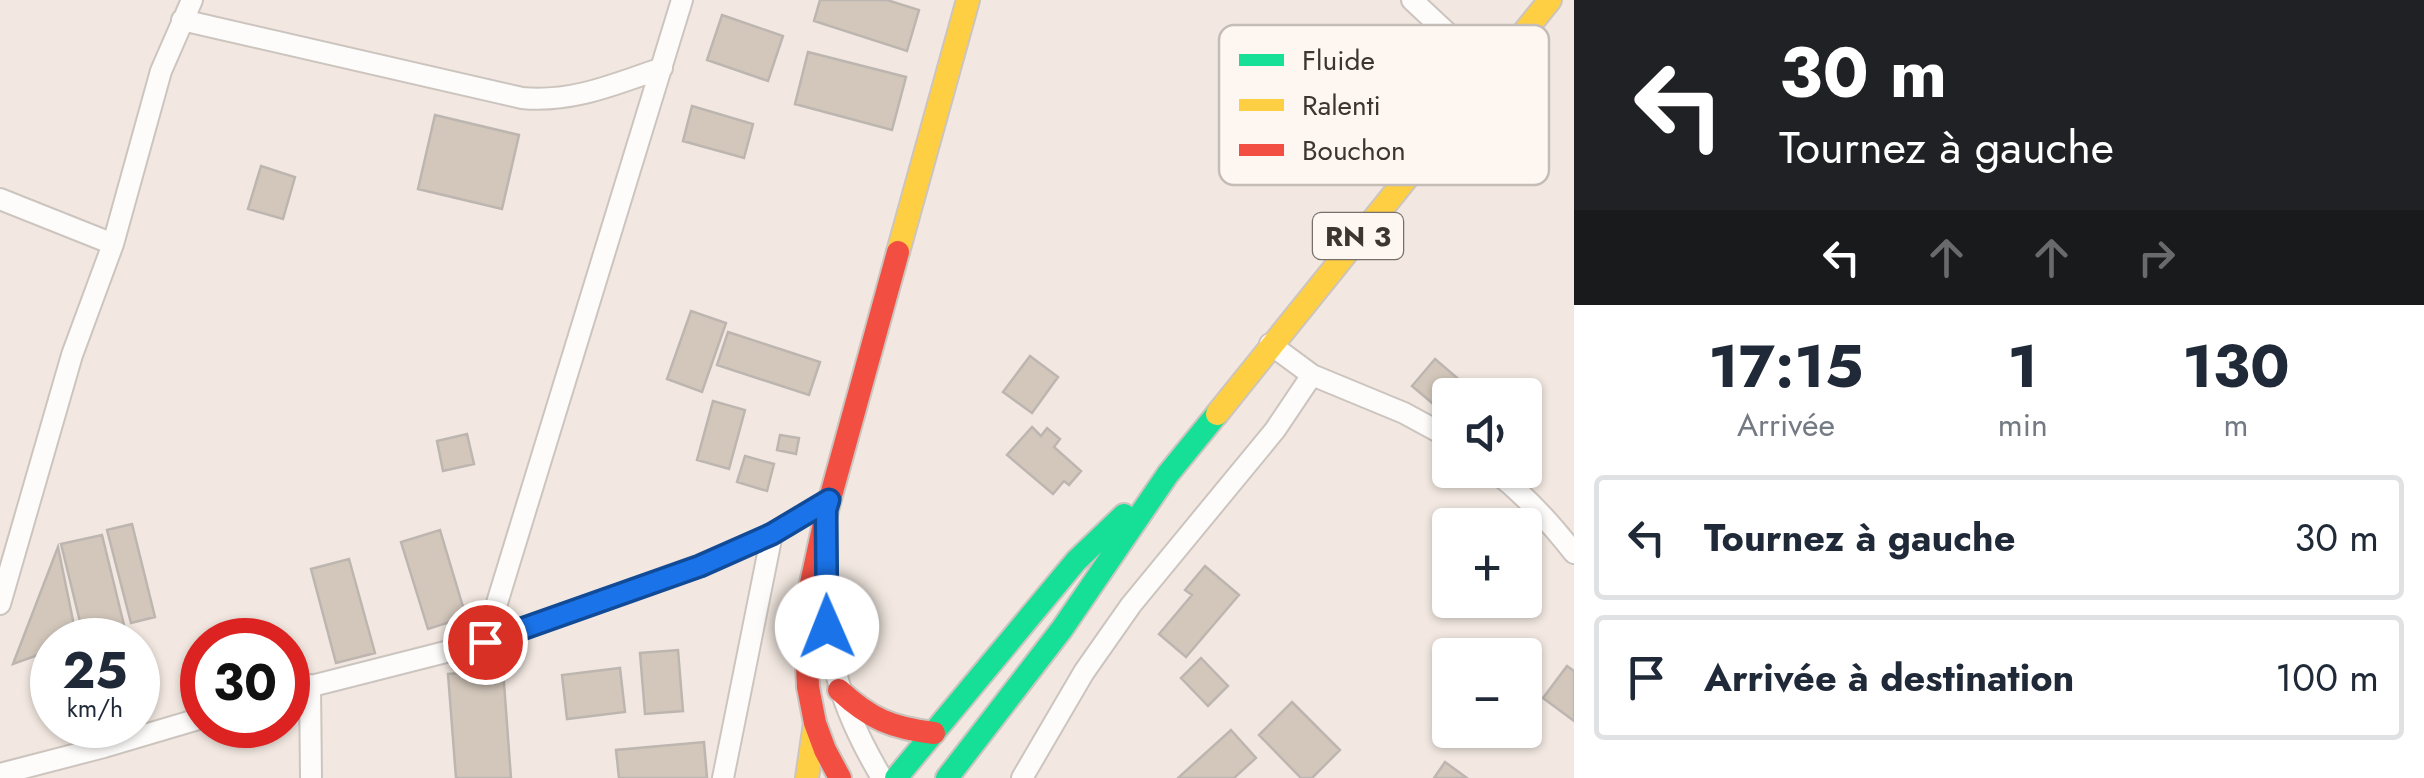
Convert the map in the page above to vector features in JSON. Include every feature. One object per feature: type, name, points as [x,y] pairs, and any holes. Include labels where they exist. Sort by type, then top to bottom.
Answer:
[{"type":"main road","points":[[840,778],[815,723],[808,687],[804,622],[828,505],[968,0]]},
{"type":"main road","name":"RN 3","points":[[1529,25],[1550,0]]},
{"type":"main road","name":"RN 3","points":[[947,778],[1012,696],[1168,474],[1398,185]]},
{"type":"main road","name":"RN 3","points":[[896,778],[1076,561],[1168,474]]},
{"type":"main road","points":[[839,690],[876,721],[902,730],[934,733]]},
{"type":"main road","points":[[808,778],[815,723]]},
{"type":"street","points":[[0,604],[72,355],[114,244],[161,71],[192,0]]},
{"type":"street","points":[[485,642],[682,0]]},
{"type":"street","points":[[1412,0],[1439,25]]},
{"type":"street","points":[[182,20],[522,98],[576,96],[662,68]]},
{"type":"street","points":[[0,200],[114,244]]},
{"type":"street","points":[[1270,344],[1312,375],[1404,412],[1432,428]]},
{"type":"street","points":[[1022,778],[1084,672],[1122,619],[1275,430],[1312,375]]},
{"type":"street","points":[[1515,488],[1574,554]]},
{"type":"street","points":[[311,778],[310,685],[485,642],[700,566],[828,505],[827,627],[831,657],[839,690],[860,742],[882,778]]},
{"type":"street","points":[[722,778],[772,534]]},
{"type":"street","points":[[0,774],[180,725]]},
{"type":"building","points":[[820,0],[887,0],[919,10],[907,51],[814,21]]},
{"type":"building","points":[[722,15],[783,36],[768,81],[707,60]]},
{"type":"building","points":[[808,52],[906,77],[892,130],[795,104]]},
{"type":"building","points":[[692,106],[753,124],[744,158],[683,141]]},
{"type":"building","points":[[435,115],[519,135],[502,209],[418,189]]},
{"type":"building","points":[[261,166],[295,177],[283,219],[248,209]]},
{"type":"building","points":[[691,311],[726,323],[702,392],[667,379]]},
{"type":"building","points":[[728,332],[820,362],[809,395],[717,365]]},
{"type":"building","points":[[1030,356],[1058,377],[1032,413],[1003,392]]},
{"type":"building","points":[[1435,359],[1457,378],[1432,378],[1432,403],[1412,386]]},
{"type":"building","points":[[713,401],[745,410],[729,469],[697,460]]},
{"type":"building","points":[[1032,427],[1041,436],[1047,428],[1060,439],[1054,447],[1081,471],[1069,485],[1064,481],[1053,494],[1007,455]]},
{"type":"building","points":[[467,434],[474,464],[443,471],[437,441]]},
{"type":"building","points":[[780,435],[799,438],[796,454],[777,450]]},
{"type":"building","points":[[745,456],[774,464],[767,491],[737,482]]},
{"type":"building","points":[[132,524],[155,617],[130,618],[107,530]]},
{"type":"building","points":[[440,530],[466,617],[428,629],[401,542]]},
{"type":"building","points":[[102,535],[122,618],[79,618],[61,544]]},
{"type":"building","points":[[58,547],[73,618],[31,618]]},
{"type":"building","points":[[349,559],[375,653],[336,663],[311,569]]},
{"type":"building","points":[[1205,566],[1239,595],[1186,657],[1159,634],[1192,595],[1185,590]]},
{"type":"building","points":[[30,620],[30,658],[13,664]]},
{"type":"building","points":[[678,650],[683,711],[645,714],[640,653]]},
{"type":"building","points":[[1201,658],[1228,686],[1208,706],[1181,678]]},
{"type":"building","points":[[1567,666],[1574,671],[1574,721],[1543,698]]},
{"type":"building","points":[[620,668],[625,712],[567,719],[562,675]]},
{"type":"building","points":[[503,670],[511,778],[456,778],[448,674]]},
{"type":"building","points":[[1292,702],[1340,750],[1312,778],[1301,778],[1259,735]]},
{"type":"building","points":[[1231,730],[1256,758],[1234,778],[1178,778]]},
{"type":"building","points":[[704,742],[707,778],[619,778],[616,750]]},
{"type":"building","points":[[1445,762],[1467,778],[1434,778]]},
{"type":"traffic: fast","points":[[947,778],[1062,629],[1168,474],[1217,414]]},
{"type":"traffic: fast","points":[[896,778],[1076,561],[1124,515]]},
{"type":"traffic: slow","points":[[898,252],[968,0]]},
{"type":"traffic: slow","points":[[1530,25],[1550,0]]},
{"type":"traffic: slow","points":[[1217,414],[1401,185]]},
{"type":"traffic: slow","points":[[807,778],[815,723]]},
{"type":"traffic: jam","points":[[840,778],[815,723],[808,687],[805,622],[827,510],[898,252]]},
{"type":"traffic: jam","points":[[839,690],[882,720],[934,733]]},
{"type":"route","points":[[485,642],[700,566],[772,534],[829,500],[827,627]]}]
